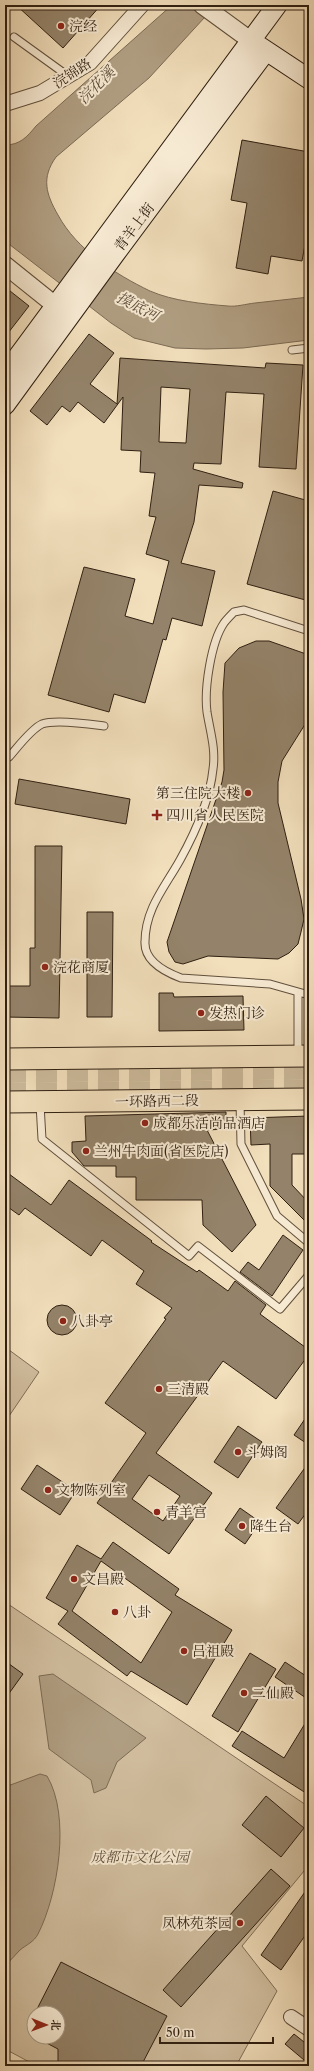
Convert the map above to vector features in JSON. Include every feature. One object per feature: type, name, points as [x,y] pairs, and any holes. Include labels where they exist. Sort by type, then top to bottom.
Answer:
[{"type":"main road","name":"青羊上街","points":[[107,250],[250,40],[277,5]]},
{"type":"main road","points":[[250,40],[309,80]]},
{"type":"main road","name":"青羊上街","points":[[5,374],[64,305],[266,51]]},
{"type":"main road","name":"青羊上街","points":[[5,405],[64,305]]},
{"type":"main road","points":[[5,1059],[304,1056]]},
{"type":"main road","name":"一环路西二段","points":[[5,1102],[309,1099]]},
{"type":"street","name":"浣锦路","points":[[5,104],[40,93],[90,63],[142,5]]},
{"type":"street","points":[[202,5],[223,22],[250,40]]},
{"type":"street","points":[[5,265],[64,305]]},
{"type":"street","points":[[291,2017],[309,2029]]},
{"type":"lane","points":[[14,37],[68,76]]},
{"type":"lane","points":[[292,350],[309,348]]},
{"type":"lane","points":[[309,631],[244,610],[234,612],[224,624],[215,647],[207,680],[207,711],[213,736],[214,768],[209,790],[196,827],[180,859],[154,902],[146,923],[145,944],[148,957],[167,973],[181,978],[270,984],[309,995]]},
{"type":"lane","points":[[5,756],[9,757],[28,736],[42,724],[68,722],[104,726]]},
{"type":"lane","points":[[298,992],[304,1056]]},
{"type":"lane","points":[[240,1100],[241,1144],[277,1216],[309,1243]]},
{"type":"lane","points":[[40,1102],[42,1139],[189,1256],[198,1246],[280,1309],[309,1274]]},
{"type":"green space","points":[[5,1347],[39,1372],[5,1422]]},
{"type":"green space","name":"成都市文化公园","points":[[5,1602],[309,1807],[309,1865],[242,1946],[277,1991],[236,2066],[37,2066],[5,2049]]},
{"type":"water","points":[[172,5],[216,5],[149,78],[56,157],[48,172],[48,193],[66,228],[86,250],[111,269],[150,291],[188,302],[231,306],[309,297],[309,340],[243,348],[206,349],[175,348],[134,338],[111,323],[5,241],[5,145],[15,144],[26,137],[36,126]]},
{"type":"water","points":[[53,1674],[146,1738],[117,1762],[106,1788],[94,1793],[91,1780],[49,1749],[39,1676]]},
{"type":"water","points":[[40,1774],[47,1776],[54,1793],[59,1812],[59,1855],[56,1877],[45,1918],[38,1934],[5,1966],[5,1787]]},
{"type":"building","name":"浣经","points":[[16,5],[101,5],[63,48]]},
{"type":"building","points":[[242,140],[309,152],[309,223],[302,261],[271,256],[268,274],[236,268],[247,203],[231,200]]},
{"type":"building","points":[[5,287],[29,306],[5,337]]},
{"type":"building","points":[[89,334],[114,353],[90,384],[117,404],[120,358],[265,368],[266,363],[303,365],[296,469],[259,467],[264,394],[226,392],[221,464],[194,463],[193,469],[243,483],[242,488],[199,485],[194,522],[181,563],[215,571],[202,626],[172,618],[166,640],[163,639],[145,703],[114,694],[109,712],[48,695],[84,567],[135,579],[125,616],[153,624],[169,561],[146,554],[156,517],[149,516],[155,473],[140,472],[141,451],[121,450],[123,397],[104,423],[78,402],[70,412],[62,406],[47,425],[30,411]],"holes":[[[161,387],[190,389],[186,443],[159,442]]]},
{"type":"building","points":[[273,491],[309,501],[309,601],[247,584]]},
{"type":"building","name":"第三住院大楼","points":[[256,641],[269,641],[309,655],[309,718],[282,761],[278,782],[278,803],[301,899],[304,919],[298,944],[289,953],[278,959],[208,956],[183,964],[175,962],[169,952],[167,942],[222,782],[224,770],[223,692],[225,663],[239,648]]},
{"type":"building","points":[[19,779],[130,799],[126,824],[15,804]]},
{"type":"building","points":[[35,846],[62,846],[59,1018],[5,1017],[5,986],[30,986],[30,948],[35,948]]},
{"type":"building","points":[[87,912],[113,912],[112,1017],[87,1017]]},
{"type":"building","name":"发热门诊","points":[[159,993],[173,993],[174,997],[243,996],[244,1030],[159,1031]]},
{"type":"building","points":[[226,1112],[226,1129],[207,1130],[256,1225],[232,1252],[203,1225],[202,1200],[136,1200],[136,1177],[116,1177],[116,1166],[84,1166],[72,1152],[72,1142],[86,1141],[85,1116]]},
{"type":"building","points":[[309,1116],[309,1154],[292,1154],[292,1185],[309,1203],[309,1225],[270,1186],[270,1144],[251,1145],[250,1118]]},
{"type":"building","points":[[5,1171],[51,1205],[69,1180],[152,1241],[151,1242],[197,1272],[199,1270],[228,1291],[235,1281],[266,1305],[260,1314],[309,1350],[309,1366],[304,1361],[276,1399],[223,1361],[156,1453],[212,1493],[169,1554],[97,1503],[146,1433],[105,1403],[166,1319],[164,1318],[172,1308],[136,1284],[144,1271],[102,1240],[91,1256],[25,1208],[19,1215],[5,1205]],"holes":[[[149,1475],[180,1496],[163,1521],[132,1499]]]},
{"type":"building","points":[[283,1235],[303,1250],[272,1296],[240,1272],[248,1262],[259,1270]]},
{"type":"building","name":"八卦亭","points":[[62,1305],[73,1309],[77,1320],[73,1331],[62,1335],[51,1331],[47,1320],[51,1309]]},
{"type":"building","points":[[309,1413],[309,1445],[294,1435]]},
{"type":"building","name":"斗姆阁","points":[[238,1426],[262,1442],[238,1478],[214,1462]]},
{"type":"building","points":[[309,1462],[309,1509],[298,1524],[276,1508]]},
{"type":"building","name":"文物陈列室","points":[[37,1465],[76,1491],[60,1515],[21,1489]]},
{"type":"building","name":"降生台","points":[[240,1508],[260,1522],[245,1544],[225,1530]]},
{"type":"building","points":[[113,1542],[179,1589],[175,1595],[232,1630],[187,1705],[131,1671],[127,1676],[58,1624],[68,1611],[46,1598],[77,1545],[101,1559]],"holes":[[[101,1561],[172,1612],[141,1663],[72,1611]]]},
{"type":"building","name":"二仙殿","points":[[250,1653],[276,1669],[238,1732],[212,1716]]},
{"type":"building","points":[[5,1661],[23,1674],[5,1699]]},
{"type":"building","points":[[285,1662],[309,1678],[309,1700],[275,1677]]},
{"type":"building","points":[[309,1717],[309,1795],[232,1746],[242,1731],[284,1758]]},
{"type":"building","points":[[266,1796],[304,1828],[281,1857],[242,1825]]},
{"type":"building","points":[[271,1869],[290,1886],[181,2007],[163,1990]]},
{"type":"building","points":[[309,1886],[309,1930],[281,1970],[261,1955]]},
{"type":"building","points":[[61,1962],[167,2016],[141,2066],[58,2066],[58,2049],[50,2045],[66,2045],[66,2005],[39,2005]]},
{"type":"building","points":[[294,2034],[309,2046],[309,2054],[304,2060],[285,2044]]},
{"type":"tunnel","points":[[5,1072],[309,1069]]},
{"type":"tunnel","points":[[5,1090],[309,1088]]},
{"type":"place","name":"浣经","points":[[61,26]]},
{"type":"place","name":"第三住院大楼","points":[[248,793]]},
{"type":"place","name":"四川省人民医院","points":[[157,815]]},
{"type":"place","name":"浣花商厦","points":[[45,967]]},
{"type":"place","name":"发热门诊","points":[[201,1013]]},
{"type":"place","name":"成都乐活尚品酒店","points":[[145,1123]]},
{"type":"place","name":"兰州牛肉面(省医院店)","points":[[86,1151]]},
{"type":"place","name":"八卦亭","points":[[63,1321]]},
{"type":"place","name":"三清殿","points":[[159,1389]]},
{"type":"place","name":"斗姆阁","points":[[238,1452]]},
{"type":"place","name":"文物陈列室","points":[[48,1490]]},
{"type":"place","name":"青羊宫","points":[[157,1512]]},
{"type":"place","name":"降生台","points":[[242,1526]]},
{"type":"place","name":"文昌殿","points":[[74,1579]]},
{"type":"place","name":"八卦","points":[[115,1612]]},
{"type":"place","name":"吕祖殿","points":[[184,1651]]},
{"type":"place","name":"二仙殿","points":[[244,1693]]},
{"type":"place","name":"凤林苑茶园","points":[[240,1923]]},
{"type":"water label","name":"浣花溪","points":[[96,85]]},
{"type":"water label","name":"摸底河","points":[[138,306]]}]
